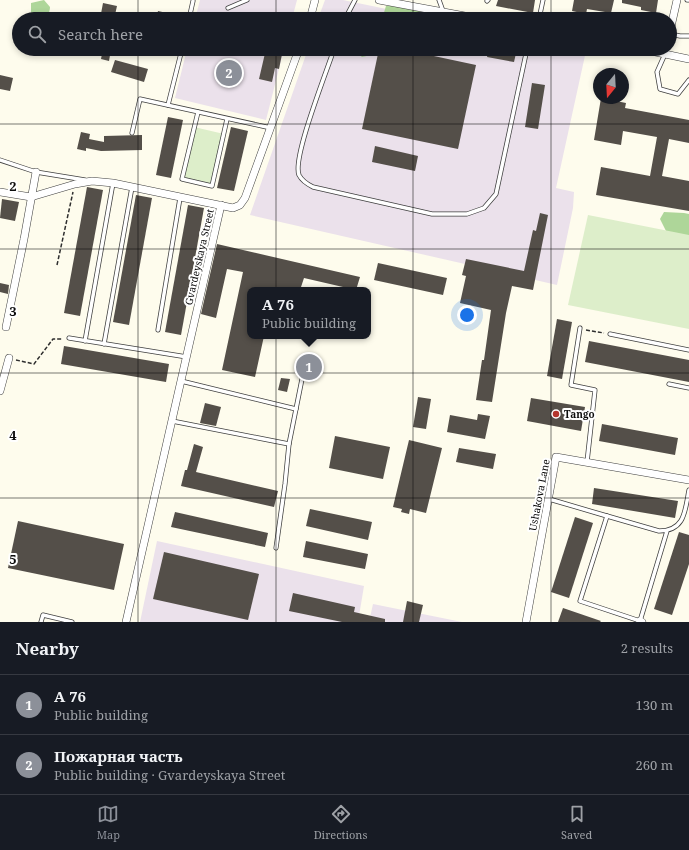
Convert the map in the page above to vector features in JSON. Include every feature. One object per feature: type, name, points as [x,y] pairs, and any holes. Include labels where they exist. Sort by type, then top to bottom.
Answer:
[{"type":"street","points":[[312,12],[315,0]]},
{"type":"street","points":[[379,0],[444,12]]},
{"type":"street","points":[[674,12],[677,0]]},
{"type":"street","points":[[677,55],[689,59]]},
{"type":"street","name":"Gvardeyskaya Street","points":[[126,622],[221,205],[233,208],[240,205],[245,198],[297,56]]},
{"type":"street","points":[[6,327],[36,172]]},
{"type":"street","points":[[2,193],[31,197],[74,184],[92,181],[113,183],[180,198],[221,205]]},
{"type":"street","points":[[0,391],[9,358]]},
{"type":"street","name":"Ushakova Lane","points":[[526,622],[556,457],[689,480]]},
{"type":"lane","points":[[228,8],[247,0]]},
{"type":"lane","points":[[349,12],[355,0]]},
{"type":"lane","points":[[439,0],[444,12]]},
{"type":"lane","points":[[540,12],[543,0]]},
{"type":"lane","points":[[191,12],[194,1]]},
{"type":"lane","points":[[677,35],[689,36]]},
{"type":"lane","points":[[168,105],[180,56]]},
{"type":"lane","points":[[332,56],[301,145],[298,168],[302,180],[313,187],[432,214],[467,214],[484,208],[496,194],[526,56]]},
{"type":"lane","points":[[664,56],[657,72],[660,89],[678,94],[689,80]]},
{"type":"lane","points":[[132,133],[140,99],[271,128]]},
{"type":"lane","points":[[198,112],[182,179],[197,183],[212,186],[227,119]]},
{"type":"lane","points":[[0,160],[36,172],[92,181]]},
{"type":"lane","points":[[86,341],[113,183]]},
{"type":"lane","points":[[104,344],[132,187]]},
{"type":"lane","points":[[158,330],[180,198]]},
{"type":"lane","points":[[580,328],[571,385],[595,390],[587,462]]},
{"type":"lane","points":[[610,334],[689,350]]},
{"type":"lane","points":[[69,338],[186,356]]},
{"type":"lane","points":[[276,548],[289,444],[303,374]]},
{"type":"lane","points":[[181,381],[296,409]]},
{"type":"lane","points":[[669,384],[689,388]]},
{"type":"lane","points":[[171,420],[289,444]]},
{"type":"lane","points":[[548,499],[659,531],[667,531],[675,528],[684,516],[689,490]]},
{"type":"lane","points":[[607,516],[580,601],[641,622],[667,531]]},
{"type":"lane","points":[[41,622],[43,615],[72,622]]},
{"type":"path","points":[[57,265],[74,184]]},
{"type":"path","points":[[580,328],[610,334]]},
{"type":"path","points":[[9,358],[34,364],[53,339],[69,338]]},
{"type":"shaded area","points":[[200,0],[297,0],[294,12],[197,12]]},
{"type":"shaded area","points":[[325,0],[343,0],[401,12],[321,12]]},
{"type":"shaded area","points":[[185,56],[282,56],[266,120],[175,98]]},
{"type":"shaded area","points":[[306,56],[585,56],[556,188],[574,192],[573,208],[557,285],[250,215]]},
{"type":"shaded area","points":[[157,541],[364,586],[358,622],[140,622]]},
{"type":"shaded area","points":[[373,604],[462,622],[369,622]]},
{"type":"green space","points":[[44,0],[50,7],[49,11],[31,12],[31,3]]},
{"type":"green space","points":[[386,6],[400,6],[427,12],[384,12]]},
{"type":"green space","points":[[194,127],[224,134],[212,186],[182,179]]},
{"type":"green space","points":[[664,212],[689,214],[689,247],[668,235],[660,219]]},
{"type":"green space","points":[[588,215],[689,235],[689,329],[568,305]]},
{"type":"building","points":[[498,0],[535,0],[533,12],[496,6]]},
{"type":"building","points":[[574,0],[614,0],[611,12],[587,9],[586,12],[572,11]]},
{"type":"building","points":[[622,0],[658,0],[656,12],[641,10],[641,7],[622,3]]},
{"type":"building","points":[[103,3],[117,6],[116,12],[101,12]]},
{"type":"building","points":[[102,56],[110,56],[109,61],[101,59]]},
{"type":"building","points":[[264,56],[282,56],[279,69],[275,68],[272,82],[259,79]]},
{"type":"building","points":[[378,56],[434,56],[476,65],[458,149],[362,129]]},
{"type":"building","points":[[487,56],[515,56],[514,62]]},
{"type":"building","points":[[115,60],[148,69],[144,82],[111,72]]},
{"type":"building","points":[[0,75],[13,78],[10,91],[0,89]]},
{"type":"building","points":[[532,83],[545,85],[538,129],[525,127]]},
{"type":"building","points":[[600,104],[626,104],[625,108],[689,120],[689,143],[669,139],[662,176],[689,181],[689,211],[596,195],[601,167],[650,176],[657,137],[623,131],[621,145],[594,140]]},
{"type":"building","points":[[168,117],[183,120],[171,178],[156,175]]},
{"type":"building","points":[[231,127],[248,131],[234,191],[217,188]]},
{"type":"building","points":[[81,132],[90,134],[89,139],[104,142],[104,136],[142,135],[142,150],[101,151],[86,148],[86,151],[77,149]]},
{"type":"building","points":[[375,146],[418,156],[415,171],[372,162]]},
{"type":"building","points":[[87,187],[103,190],[80,316],[64,313]]},
{"type":"building","points":[[136,195],[152,198],[129,325],[113,322]]},
{"type":"building","points":[[2,199],[19,202],[15,221],[0,218]]},
{"type":"building","points":[[188,205],[204,208],[181,335],[165,332]]},
{"type":"building","points":[[540,213],[548,215],[533,290],[512,286],[506,313],[492,402],[476,400],[482,360],[484,360],[491,310],[460,303],[466,276],[462,275],[466,259],[524,271],[533,230],[536,231]]},
{"type":"building","points":[[217,244],[360,277],[357,287],[343,287],[304,278],[301,287],[247,287],[247,339],[263,339],[255,377],[222,370],[243,272],[227,269],[216,318],[201,314]]},
{"type":"building","points":[[378,263],[447,278],[443,295],[374,280]]},
{"type":"building","points":[[0,283],[9,285],[8,294],[0,292]]},
{"type":"building","points":[[557,319],[572,322],[562,379],[547,376]]},
{"type":"building","points":[[589,341],[689,360],[689,382],[585,362]]},
{"type":"building","points":[[64,346],[169,364],[166,382],[61,364]]},
{"type":"building","points":[[281,378],[290,379],[287,392],[278,390]]},
{"type":"building","points":[[418,397],[431,399],[426,429],[413,427]]},
{"type":"building","name":"Tango","points":[[531,398],[585,407],[581,431],[527,421]]},
{"type":"building","points":[[205,403],[221,407],[216,426],[200,423]]},
{"type":"building","points":[[478,414],[490,416],[485,439],[447,432],[450,415],[477,420]]},
{"type":"building","points":[[602,424],[678,438],[675,455],[599,441]]},
{"type":"building","points":[[335,436],[390,447],[383,479],[329,468]]},
{"type":"building","points":[[409,440],[442,448],[426,513],[410,509],[409,514],[401,512],[402,509],[393,507]]},
{"type":"building","points":[[194,444],[203,447],[196,472],[278,491],[274,507],[181,486]]},
{"type":"building","points":[[459,448],[496,454],[493,469],[456,462]]},
{"type":"building","points":[[594,488],[678,501],[675,518],[592,504]]},
{"type":"building","points":[[310,509],[372,522],[368,540],[306,526]]},
{"type":"building","points":[[175,512],[268,533],[265,547],[171,527]]},
{"type":"building","points":[[575,517],[593,523],[569,598],[551,592]]},
{"type":"building","points":[[18,521],[124,544],[114,590],[8,568]]},
{"type":"building","points":[[679,532],[689,535],[689,564],[672,615],[654,609]]},
{"type":"building","points":[[306,541],[368,554],[365,569],[303,557]]},
{"type":"building","points":[[164,552],[259,574],[248,620],[153,599]]},
{"type":"building","points":[[293,593],[355,607],[354,612],[385,619],[385,622],[342,622],[289,611]]},
{"type":"building","points":[[407,601],[423,605],[419,622],[403,622]]},
{"type":"building","points":[[563,608],[601,621],[558,622]]},
{"type":"place","name":"Пожарная часть","points":[[229,73]]},
{"type":"place","name":"А 76","points":[[309,367]]},
{"type":"place","name":"Tango","points":[[556,414]]}]
